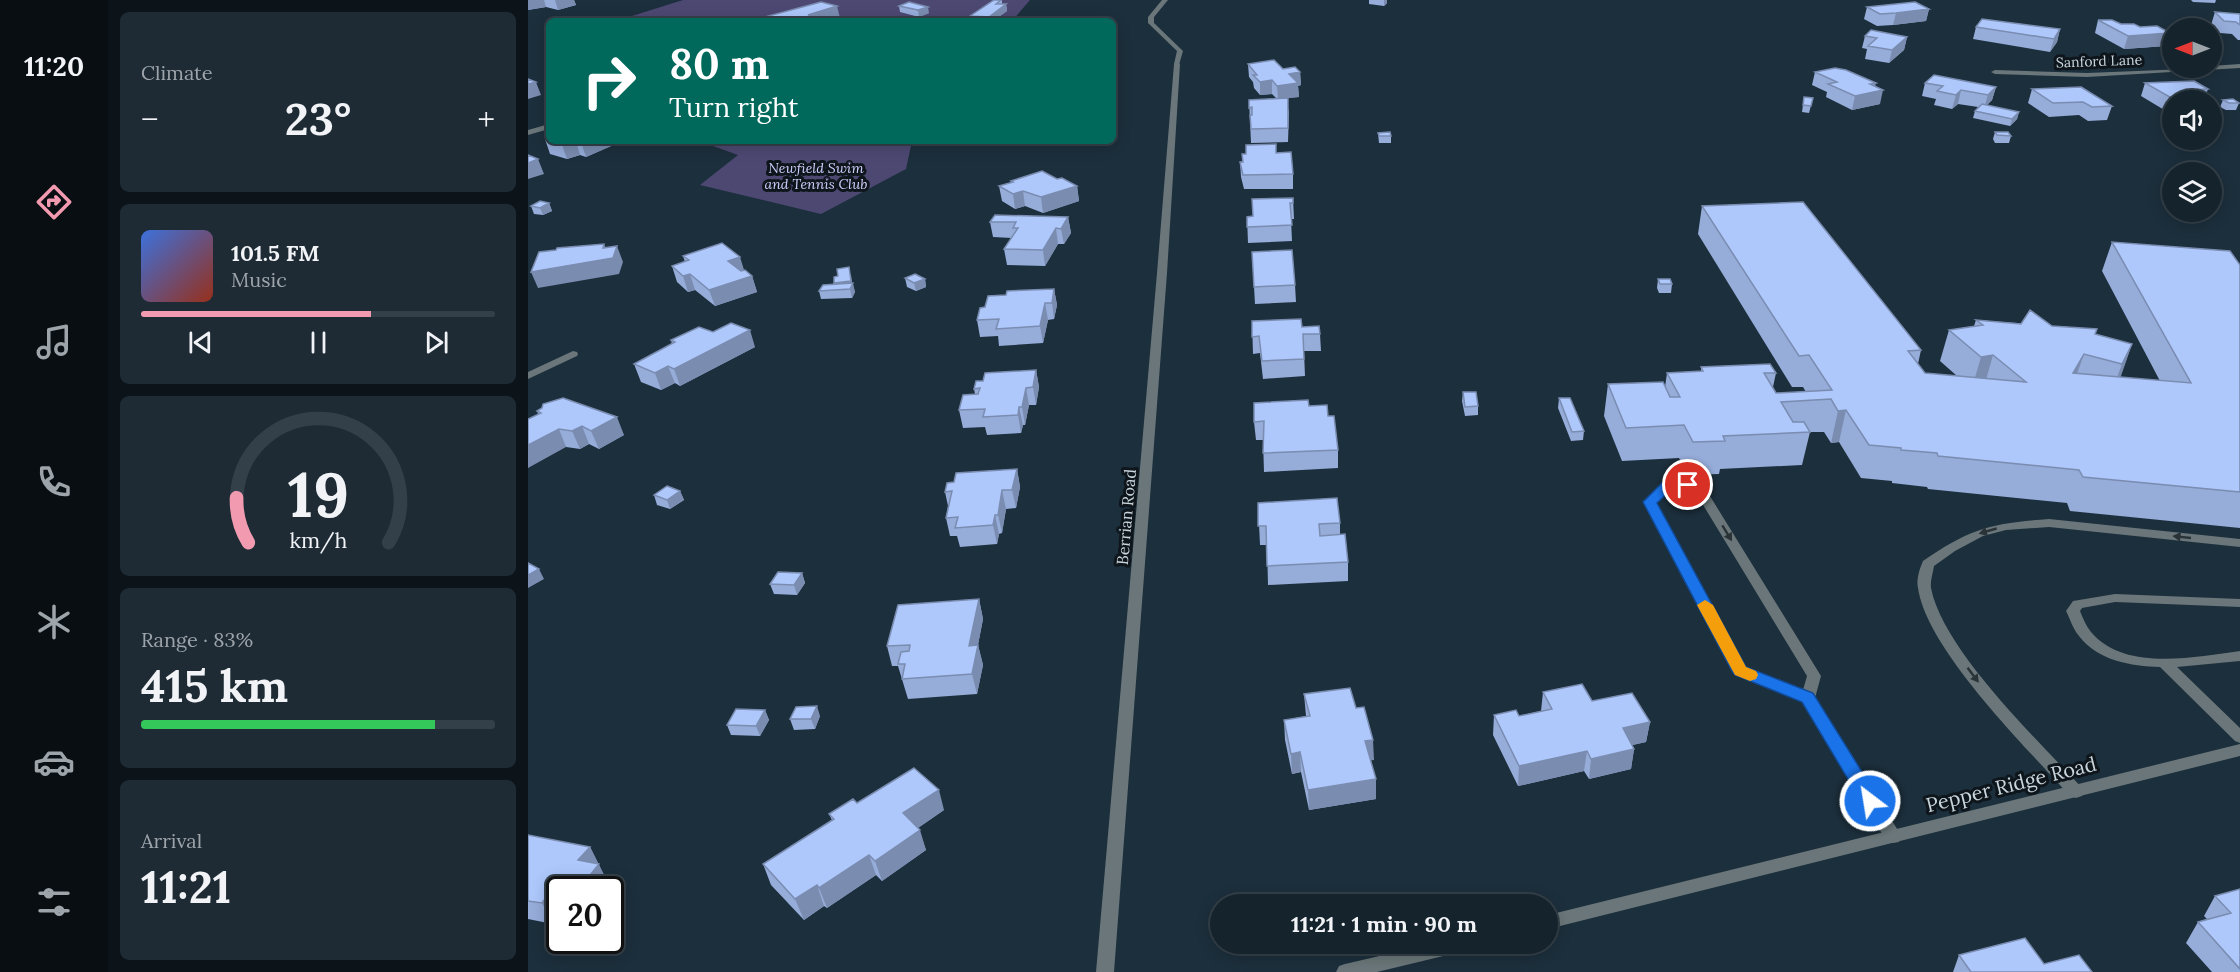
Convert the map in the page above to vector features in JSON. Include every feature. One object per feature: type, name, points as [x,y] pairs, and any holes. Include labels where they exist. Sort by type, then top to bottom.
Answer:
[{"type":"street","name":"Berrian Road","points":[[1105,972],[1177,64],[1180,51],[1150,23],[1151,17],[1165,0]]},
{"type":"street","name":"Sanford Lane","points":[[1995,72],[2087,75],[2240,66]]},
{"type":"street","points":[[528,133],[546,127]]},
{"type":"street","points":[[528,376],[573,354]]},
{"type":"street","points":[[1808,698],[1814,676],[1699,488],[1688,485],[1668,485],[1650,502],[1740,671],[1808,698],[1893,837]]},
{"type":"street","points":[[2076,792],[1978,682],[1937,627],[1924,587],[1928,564],[1950,548],[1979,533],[2006,526],[2049,523],[2240,543]]},
{"type":"street","points":[[2240,603],[2115,598],[2078,604],[2073,611],[2076,622],[2083,633],[2095,644],[2131,661],[2165,664],[2240,656]]},
{"type":"street","points":[[2165,664],[2240,737]]},
{"type":"street","name":"Pepper Ridge Road","points":[[1558,920],[2240,750]]},
{"type":"street","points":[[1345,972],[1419,954]]},
{"type":"green space","points":[[683,0],[1030,0],[1015,18],[626,18]]},
{"type":"green space","name":"Newfield Swim and Tennis Club","points":[[707,144],[911,144],[906,169],[821,214],[700,185],[738,155]]},
{"type":"building","points":[[994,0],[1001,0],[996,4],[1006,4],[989,17],[970,16]]},
{"type":"building","points":[[821,2],[837,6],[808,15],[828,18],[761,18]]},
{"type":"building","points":[[909,2],[928,7],[918,10],[899,6]]},
{"type":"building","points":[[1915,2],[1929,9],[1880,14],[1867,7]]},
{"type":"building","points":[[2215,12],[2240,14],[2240,25],[2236,22],[2224,21]]},
{"type":"building","points":[[1982,19],[2060,29],[2054,39],[1976,27]]},
{"type":"building","points":[[2098,20],[2112,20],[2140,27],[2157,26],[2162,29],[2162,34],[2128,36]]},
{"type":"building","points":[[1871,30],[1907,37],[1892,50],[1868,46],[1877,38],[1865,36]]},
{"type":"building","points":[[1274,60],[1283,69],[1295,67],[1300,72],[1289,74],[1298,83],[1277,86],[1272,80],[1260,82],[1253,75],[1257,75],[1248,64]]},
{"type":"building","points":[[1835,68],[1846,70],[1876,83],[1870,84],[1883,90],[1855,96],[1828,84],[1837,82],[1815,72]]},
{"type":"building","points":[[1934,75],[1996,87],[1988,95],[1961,90],[1956,95],[1937,91],[1943,86],[1925,83]]},
{"type":"building","points":[[2194,81],[2208,89],[2162,90],[2162,93],[2145,83]]},
{"type":"building","points":[[2081,87],[2112,106],[2092,107],[2083,102],[2053,103],[2032,89]]},
{"type":"building","points":[[1804,97],[1813,98],[1811,106],[1803,105]]},
{"type":"building","points":[[1288,98],[1288,128],[1251,129],[1252,107],[1249,108],[1249,100]]},
{"type":"building","points":[[2233,99],[2239,103],[2229,103],[2223,100]]},
{"type":"building","points":[[1982,104],[2019,112],[2012,119],[1975,111]]},
{"type":"building","points":[[1390,132],[1391,136],[1379,136],[1378,133]]},
{"type":"building","points":[[1995,132],[2008,132],[2011,136],[1997,135]]},
{"type":"building","points":[[1276,144],[1276,153],[1291,152],[1293,174],[1243,175],[1240,162],[1243,162],[1242,154],[1246,154],[1246,145]]},
{"type":"building","points":[[528,155],[538,159],[528,163]]},
{"type":"building","points":[[1042,171],[1077,186],[1041,197],[1023,191],[1013,194],[999,186],[1013,182],[1011,181]]},
{"type":"building","points":[[1293,198],[1293,203],[1290,203],[1292,225],[1247,227],[1247,217],[1253,216],[1252,199]]},
{"type":"building","points":[[540,201],[549,203],[540,208],[531,206]]},
{"type":"building","points":[[1803,202],[1921,350],[1908,351],[1925,373],[2026,382],[1993,355],[1981,357],[1949,330],[1983,325],[1976,320],[2021,324],[2030,310],[2052,326],[2097,329],[2095,334],[2132,344],[2122,364],[2084,354],[2073,373],[2191,383],[2112,242],[2230,251],[2240,265],[2240,492],[2083,477],[2079,470],[1938,456],[1937,453],[1869,445],[1846,410],[1838,411],[1831,399],[1781,402],[1793,422],[1804,422],[1810,432],[1723,436],[1725,441],[1693,442],[1684,425],[1626,428],[1608,384],[1663,382],[1670,397],[1680,397],[1667,373],[1703,371],[1701,367],[1770,364],[1776,373],[1764,373],[1776,393],[1832,390],[1809,355],[1799,356],[1702,206]]},
{"type":"building","points":[[995,215],[1068,217],[1061,229],[1056,228],[1043,250],[1004,249],[1018,228],[1013,228],[1016,222],[990,222]]},
{"type":"building","points":[[722,243],[740,257],[728,261],[752,276],[709,290],[690,274],[683,276],[672,266],[689,260],[683,256]]},
{"type":"building","points":[[604,244],[603,248],[617,246],[613,258],[531,272],[539,252]]},
{"type":"building","points":[[1292,250],[1295,285],[1254,287],[1252,252]]},
{"type":"building","points":[[849,267],[851,281],[834,283],[834,277],[838,276],[837,269]]},
{"type":"building","points":[[915,274],[925,279],[914,283],[905,278]]},
{"type":"building","points":[[1658,279],[1670,279],[1672,284],[1660,284]]},
{"type":"building","points":[[853,283],[850,289],[819,291],[823,285]]},
{"type":"building","points":[[1054,289],[1052,303],[1045,303],[1040,326],[996,329],[999,319],[977,320],[980,308],[985,307],[988,296],[1006,295],[1007,291]]},
{"type":"building","points":[[1301,319],[1302,327],[1319,326],[1320,334],[1303,334],[1304,359],[1262,361],[1259,336],[1252,337],[1252,321]]},
{"type":"building","points":[[731,323],[750,330],[674,369],[668,366],[655,373],[634,364],[675,342],[671,340],[699,327],[713,332]]},
{"type":"building","points":[[1036,370],[1033,387],[1026,388],[1018,415],[983,417],[985,409],[959,410],[963,395],[978,394],[980,388],[974,389],[976,381],[983,381],[985,373]]},
{"type":"building","points":[[1463,392],[1476,392],[1478,406],[1465,407]]},
{"type":"building","points":[[563,398],[617,417],[591,431],[582,426],[572,431],[559,429],[528,445],[528,419],[541,413],[537,411],[542,408],[543,404]]},
{"type":"building","points":[[1559,398],[1570,398],[1584,431],[1572,432]]},
{"type":"building","points":[[1308,400],[1309,406],[1327,405],[1328,416],[1334,416],[1338,450],[1263,453],[1264,421],[1254,422],[1254,403]]},
{"type":"building","points":[[1017,469],[1012,490],[1002,490],[998,515],[995,515],[993,525],[955,528],[958,517],[946,518],[952,491],[945,492],[947,483],[954,482],[956,473]]},
{"type":"building","points":[[667,486],[680,491],[667,500],[654,495]]},
{"type":"building","points":[[1337,498],[1340,523],[1319,524],[1320,536],[1345,534],[1348,562],[1267,566],[1266,526],[1258,526],[1258,503]]},
{"type":"building","points":[[528,563],[539,569],[528,575]]},
{"type":"building","points":[[778,572],[802,573],[794,585],[770,584]]},
{"type":"building","points":[[979,599],[969,646],[978,645],[972,674],[902,679],[905,664],[898,664],[901,652],[909,651],[910,645],[887,646],[898,605]]},
{"type":"building","points":[[1582,684],[1592,701],[1632,693],[1650,722],[1623,728],[1634,749],[1591,759],[1587,751],[1519,766],[1494,715],[1516,710],[1519,716],[1552,709],[1543,692]]},
{"type":"building","points":[[1350,688],[1356,708],[1364,707],[1373,740],[1365,741],[1376,779],[1308,790],[1300,752],[1291,754],[1284,720],[1310,716],[1304,694]]},
{"type":"building","points":[[817,706],[811,719],[790,719],[796,707]]},
{"type":"building","points":[[736,709],[765,710],[756,726],[727,725]]},
{"type":"building","points":[[914,768],[939,790],[903,813],[920,830],[875,861],[869,855],[819,888],[817,885],[795,899],[763,864],[834,819],[829,814],[853,799],[857,803]]},
{"type":"building","points":[[528,835],[590,847],[578,860],[599,864],[589,876],[546,876],[546,900],[542,903],[528,901]]},
{"type":"building","points":[[2240,889],[2240,969],[2198,922],[2231,913],[2215,896]]},
{"type":"building","points":[[2025,938],[2044,964],[2079,955],[2092,972],[1971,972],[1959,955]]},
{"type":"slow traffic","points":[[1705,605],[1740,671],[1750,675]]},
{"type":"route","points":[[1688,485],[1668,485],[1650,502],[1740,671],[1808,698],[1870,801]]}]
